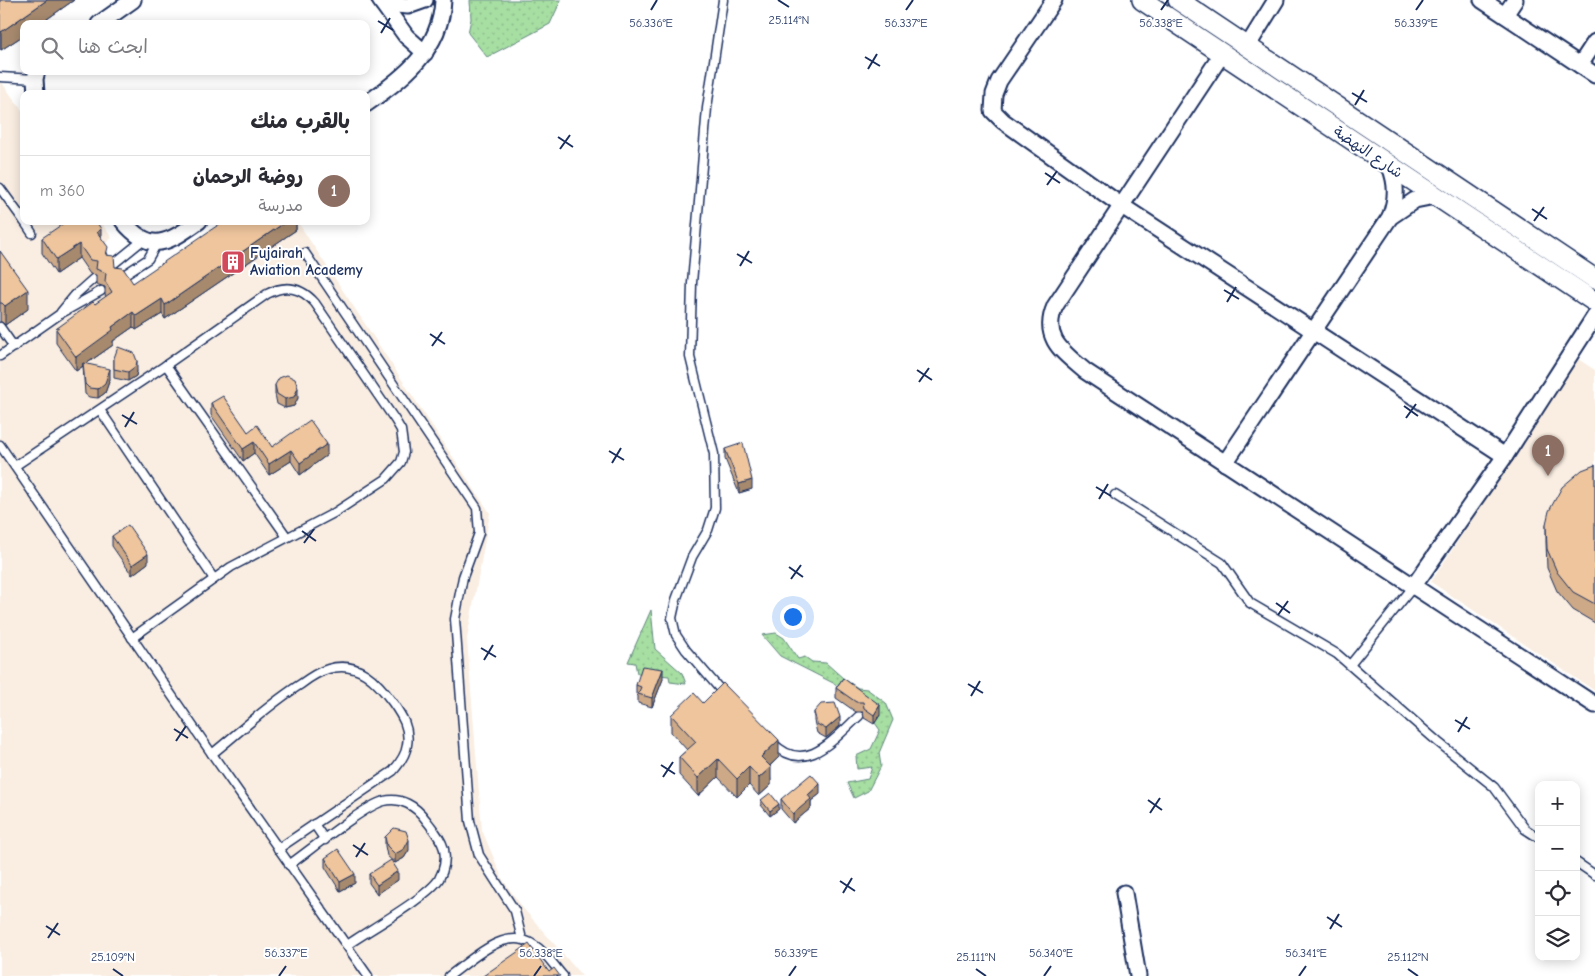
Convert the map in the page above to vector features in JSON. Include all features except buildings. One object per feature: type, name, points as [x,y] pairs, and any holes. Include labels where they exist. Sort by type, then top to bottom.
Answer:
[{"type":"street","points":[[105,20],[134,0]]},
{"type":"street","points":[[381,2],[408,6],[425,0]]},
{"type":"street","points":[[370,101],[403,78],[426,52],[439,24],[443,0]]},
{"type":"street","points":[[1054,0],[999,81],[994,94],[993,111],[1012,129],[1122,206],[1505,456]]},
{"type":"street","name":"شارع النهضة","points":[[1142,0],[1595,302]]},
{"type":"street","name":"شارع النهضة","points":[[1178,0],[1594,278]]},
{"type":"street","points":[[1248,46],[1276,0]]},
{"type":"street","points":[[1482,0],[1595,75]]},
{"type":"street","points":[[1505,15],[1515,0]]},
{"type":"street","points":[[381,2],[406,36],[426,52]]},
{"type":"street","points":[[1580,65],[1595,42]]},
{"type":"street","points":[[1222,54],[1055,306],[1051,316],[1052,337],[1062,352],[1085,371],[1595,705]]},
{"type":"street","points":[[1225,464],[1390,217],[1394,207],[1396,186],[1390,166]]},
{"type":"street","points":[[1390,217],[1415,200],[1435,196]]},
{"type":"street","points":[[126,225],[136,236],[150,242],[175,238],[193,225]]},
{"type":"street","points":[[1413,587],[1505,456],[1595,316]]},
{"type":"street","points":[[1124,893],[1138,976]]},
{"type":"lane","points":[[723,0],[707,108],[692,283],[690,357],[714,454],[715,508],[708,530],[692,557],[676,600],[672,618],[676,635],[686,650],[728,698]]},
{"type":"lane","points":[[0,77],[36,82]]},
{"type":"lane","points":[[0,188],[20,216]]},
{"type":"lane","points":[[27,225],[32,233]]},
{"type":"lane","points":[[111,266],[150,242]]},
{"type":"lane","points":[[120,278],[148,259],[150,242]]},
{"type":"lane","points":[[305,253],[477,508],[479,533],[459,590],[455,619],[470,821],[479,855],[515,911],[522,940]]},
{"type":"lane","points":[[60,314],[75,295],[93,279]]},
{"type":"lane","points":[[15,466],[276,289],[287,287],[298,289],[308,295],[315,303],[398,425],[404,440],[404,452],[398,467],[386,479],[334,513],[249,556],[132,638]]},
{"type":"lane","points":[[0,356],[60,314],[102,290]]},
{"type":"lane","points":[[0,327],[14,347]]},
{"type":"lane","points":[[166,365],[287,537]]},
{"type":"lane","points":[[100,410],[214,579]]},
{"type":"lane","points":[[0,445],[212,754],[368,976]]},
{"type":"lane","points":[[1115,495],[1222,563],[1250,603],[1337,654],[1350,664],[1438,742],[1494,786],[1526,829],[1535,835]]},
{"type":"lane","points":[[1350,664],[1413,587]]},
{"type":"lane","points":[[212,754],[272,702],[317,674],[338,667],[350,667],[370,676],[378,683],[402,716],[408,735],[404,755],[393,771],[278,849]]},
{"type":"lane","points":[[768,738],[781,752],[791,757],[806,757],[827,745],[860,716]]},
{"type":"lane","points":[[289,865],[375,804],[393,800],[402,801],[418,810],[440,840],[444,850],[443,869],[433,886],[347,945]]},
{"type":"lane","points":[[314,824],[324,840]]},
{"type":"lane","points":[[1580,865],[1595,875]]},
{"type":"lane","points":[[450,976],[501,941],[522,940],[534,944],[563,976]]},
{"type":"shaded area","points":[[0,80],[20,108],[20,225],[103,225],[112,238],[90,256],[121,298],[227,225],[300,225],[490,513],[467,639],[482,830],[503,880],[523,908],[582,976],[0,976]]},
{"type":"shaded area","points":[[1578,359],[1595,370],[1595,691],[1431,582]]},
{"type":"green space","points":[[470,0],[561,0],[550,24],[487,57],[468,33],[471,19]]},
{"type":"green space","points":[[651,610],[655,649],[682,673],[686,684],[670,682],[669,676],[637,673],[635,663],[628,662]]},
{"type":"green space","points":[[776,633],[784,638],[798,659],[805,657],[812,662],[826,663],[844,679],[858,688],[867,689],[886,703],[893,720],[879,753],[881,766],[868,791],[854,798],[847,783],[868,779],[872,767],[857,769],[856,756],[871,749],[880,730],[875,723],[880,715],[843,688],[780,656],[762,635]]},
{"type":"place","name":"Fujairah Aviation Academy","points":[[233,262]]},
{"type":"place","name":"روضة الرحمان","points":[[1548,476]]}]
